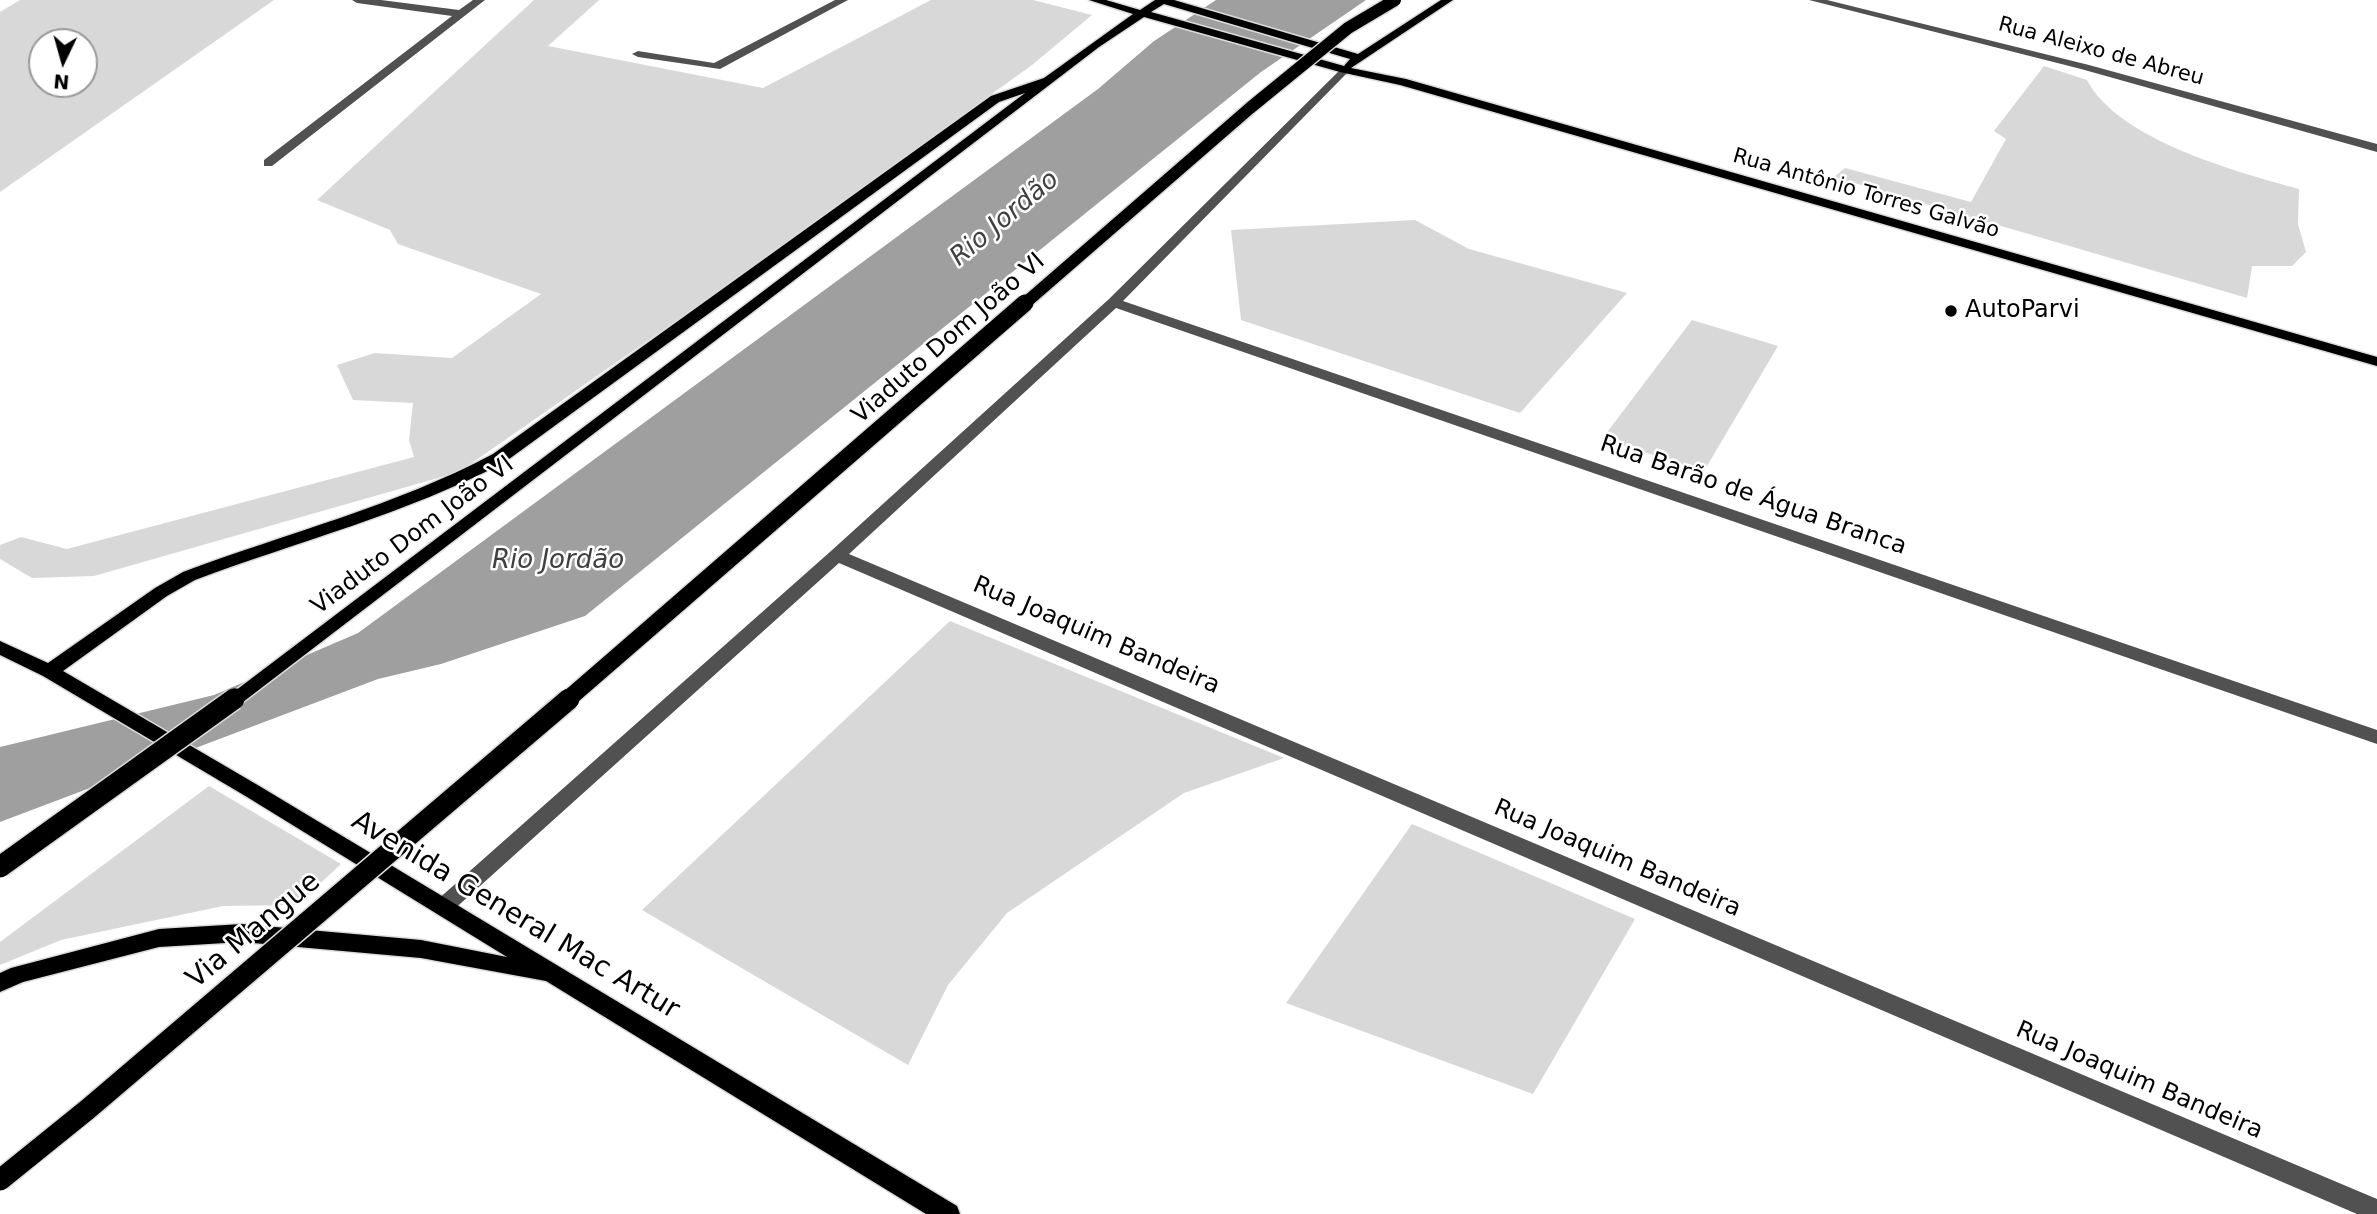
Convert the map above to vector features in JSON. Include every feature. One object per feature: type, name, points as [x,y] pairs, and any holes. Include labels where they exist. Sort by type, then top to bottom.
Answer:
[{"type":"main road","name":"Rua Antônio Torres Galvão","points":[[1094,0],[1343,70],[1402,82],[2377,362]]},
{"type":"main road","name":"Viaduto Dom João VI","points":[[0,867],[236,697],[1140,12],[1162,0]]},
{"type":"main road","points":[[1162,0],[1358,58]]},
{"type":"main road","name":"Viaduto Dom João VI","points":[[541,723],[1250,108],[1348,28],[1395,0]]},
{"type":"main road","points":[[1343,70],[1448,0]]},
{"type":"main road","points":[[49,671],[161,592],[189,576],[408,502],[458,481],[489,464],[568,410],[995,99],[1052,79]]},
{"type":"main road","name":"Avenida General Mac Artur","points":[[0,647],[49,671],[254,792],[948,1214]]},
{"type":"main road","name":"Via Mangue","points":[[0,1180],[541,723]]},
{"type":"main road","points":[[0,983],[19,975],[159,939],[242,933],[421,949],[557,976]]},
{"type":"street","points":[[356,0],[461,14]]},
{"type":"street","points":[[268,163],[480,0]]},
{"type":"street","points":[[638,54],[716,66],[843,0]]},
{"type":"street","name":"Rua Aleixo de Abreu","points":[[1814,0],[2085,67],[2377,148]]},
{"type":"street","points":[[443,906],[837,555],[1114,302],[1343,70]]},
{"type":"street","name":"Rua Barão de Água Branca","points":[[1114,302],[2377,737]]},
{"type":"street","name":"Rua Joaquim Bandeira","points":[[837,555],[2377,1211]]},
{"type":"shaded area","points":[[20,0],[274,0],[0,192],[0,12]]},
{"type":"shaded area","points":[[534,0],[599,0],[548,46],[763,88],[931,0],[1033,0],[1092,15],[1032,65],[709,298],[459,472],[94,576],[32,578],[0,559],[0,545],[21,537],[67,549],[414,457],[409,440],[413,403],[353,400],[337,365],[375,353],[452,358],[541,294],[398,244],[390,230],[317,200]]},
{"type":"shaded area","points":[[2044,66],[2087,80],[2102,101],[2124,120],[2181,151],[2299,189],[2298,224],[2306,252],[2292,266],[2252,266],[2247,298],[1834,177],[1845,168],[1971,202],[2006,139],[1994,131]]},
{"type":"shaded area","points":[[1415,220],[1469,249],[1627,293],[1520,413],[1241,320],[1231,230]]},
{"type":"shaded area","points":[[1692,320],[1778,346],[1704,471],[1602,439]]},
{"type":"shaded area","points":[[950,621],[1284,758],[1184,793],[1007,913],[948,985],[908,1065],[642,910]]},
{"type":"shaded area","points":[[209,786],[341,864],[297,905],[223,906],[61,940],[0,965],[0,942]]},
{"type":"shaded area","points":[[1412,824],[1635,919],[1533,1094],[1286,1003]]},
{"type":"water","name":"Rio Jordão","points":[[1216,0],[1366,0],[1261,72],[585,616],[441,664],[378,679],[0,822],[0,747],[214,695],[358,633],[1098,89],[1154,41]]},
{"type":"place","name":"AutoParvi","points":[[1951,311]]}]
